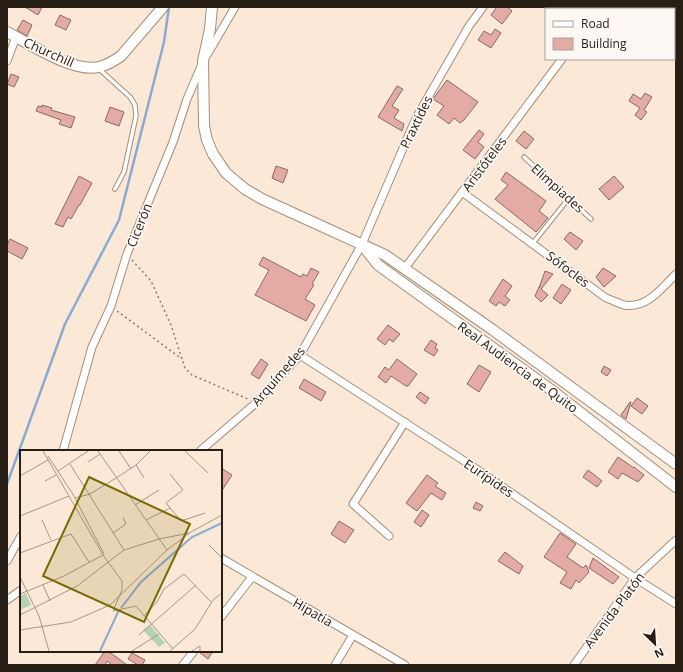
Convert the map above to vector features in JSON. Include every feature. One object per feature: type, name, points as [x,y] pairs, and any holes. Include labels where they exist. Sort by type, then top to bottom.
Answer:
[{"type":"main road","name":"Churchill","points":[[12,35],[54,57],[74,65],[87,68],[97,68],[114,62],[121,56],[163,7]]},
{"type":"main road","points":[[203,61],[210,29],[212,7]]},
{"type":"main road","name":"Real Audiencia de Quito","points":[[203,61],[204,126],[207,140],[213,154],[226,173],[245,189],[262,199],[385,255],[493,330],[676,464]]},
{"type":"main road","name":"Real Audiencia de Quito","points":[[362,244],[378,264],[550,389],[676,487]]},
{"type":"street","name":"Cicerón","points":[[63,450],[92,347],[111,306],[127,254],[173,142],[187,99],[203,61],[235,7]]},
{"type":"street","name":"Praxtides","points":[[362,244],[416,118],[469,26],[483,7]]},
{"type":"street","points":[[7,61],[12,35]]},
{"type":"street","name":"Aristóteles","points":[[405,268],[561,60]]},
{"type":"street","name":"Sófocles","points":[[462,192],[606,298],[624,304],[636,305],[652,298],[676,274]]},
{"type":"street","name":"Arquímedes","points":[[201,450],[256,403],[300,355],[362,244]]},
{"type":"street","name":"Eurípides","points":[[300,355],[469,464],[635,578],[676,604]]},
{"type":"street","points":[[390,536],[352,504],[405,422]]},
{"type":"street","points":[[7,561],[20,538]]},
{"type":"street","name":"Avenida Platón","points":[[574,665],[635,578],[676,541]]},
{"type":"street","name":"Hipatia","points":[[222,559],[405,665]]},
{"type":"street","points":[[222,616],[252,577]]},
{"type":"street","points":[[7,600],[20,591]]},
{"type":"street","points":[[335,665],[353,635]]},
{"type":"street","points":[[183,665],[193,652]]},
{"type":"lane","points":[[97,68],[130,97],[135,106],[136,116],[124,172],[115,188]]},
{"type":"lane","name":"Elimpiades","points":[[524,158],[591,219]]},
{"type":"lane","points":[[533,243],[569,198]]},
{"type":"path","points":[[127,254],[151,281],[171,325],[185,368],[192,375],[256,403]]},
{"type":"path","points":[[111,306],[182,359]]},
{"type":"building","points":[[25,7],[42,7],[38,15]]},
{"type":"building","points":[[497,7],[507,7],[512,11],[502,24],[491,15]]},
{"type":"building","points":[[60,15],[71,20],[66,30],[55,25]]},
{"type":"building","points":[[23,20],[32,25],[27,36],[17,30]]},
{"type":"building","points":[[495,29],[501,33],[491,48],[478,40],[484,31],[491,35]]},
{"type":"building","points":[[11,74],[19,77],[14,87],[7,84]]},
{"type":"building","points":[[447,80],[478,102],[460,123],[454,118],[449,124],[437,115],[444,106],[433,99]]},
{"type":"building","points":[[397,86],[403,89],[392,106],[399,110],[394,118],[404,124],[402,131],[378,117]]},
{"type":"building","points":[[645,93],[652,97],[644,110],[647,112],[641,120],[635,115],[640,108],[629,101],[633,94],[641,99]]},
{"type":"building","points":[[42,105],[52,108],[51,110],[75,117],[71,128],[59,124],[61,120],[36,111],[38,106],[42,107]]},
{"type":"building","points":[[110,107],[124,112],[119,126],[105,121]]},
{"type":"building","points":[[479,130],[484,134],[478,142],[484,147],[475,159],[463,150]]},
{"type":"building","points":[[524,131],[534,139],[526,149],[516,141]]},
{"type":"building","points":[[276,166],[288,170],[283,183],[272,178]]},
{"type":"building","points":[[506,172],[546,201],[539,211],[548,218],[536,232],[495,199],[508,185],[501,180]]},
{"type":"building","points":[[79,176],[92,183],[71,219],[68,217],[63,227],[55,224]]},
{"type":"building","points":[[614,176],[624,187],[609,200],[599,189]]},
{"type":"building","points":[[570,232],[583,241],[576,250],[564,239]]},
{"type":"building","points":[[10,239],[28,248],[22,259],[7,251],[7,245]]},
{"type":"building","points":[[263,257],[301,277],[303,274],[307,276],[311,268],[319,272],[312,284],[314,285],[305,299],[315,305],[306,321],[255,295],[269,270],[259,265]]},
{"type":"building","points":[[603,268],[616,276],[604,287],[596,277]]},
{"type":"building","points":[[545,271],[553,274],[541,289],[548,295],[541,302],[535,296]]},
{"type":"building","points":[[503,279],[512,286],[505,296],[510,300],[505,306],[499,302],[496,306],[489,301]]},
{"type":"building","points":[[562,284],[571,290],[561,304],[553,298]]},
{"type":"building","points":[[388,325],[400,334],[393,342],[389,339],[385,345],[377,339]]},
{"type":"building","points":[[431,340],[437,344],[435,348],[438,350],[434,356],[424,350]]},
{"type":"building","points":[[261,359],[268,364],[259,379],[251,374]]},
{"type":"building","points":[[397,359],[417,374],[408,386],[391,376],[386,383],[378,377],[385,367],[389,370]]},
{"type":"building","points":[[479,365],[491,372],[479,392],[467,384]]},
{"type":"building","points":[[604,366],[611,370],[607,376],[601,372]]},
{"type":"building","points":[[304,379],[326,392],[321,401],[299,388]]},
{"type":"building","points":[[420,392],[429,398],[425,404],[416,397]]},
{"type":"building","points":[[637,398],[648,406],[642,414],[631,406]]},
{"type":"building","points":[[631,402],[626,419],[621,415]]},
{"type":"building","points":[[618,457],[644,475],[638,482],[622,473],[618,479],[608,472]]},
{"type":"building","points":[[222,469],[232,475],[222,490]]},
{"type":"building","points":[[588,470],[602,481],[597,487],[583,477]]},
{"type":"building","points":[[427,475],[438,483],[435,486],[446,493],[442,500],[431,493],[417,511],[406,503]]},
{"type":"building","points":[[476,502],[483,506],[480,511],[473,508]]},
{"type":"building","points":[[422,510],[429,515],[421,527],[414,522]]},
{"type":"building","points":[[339,521],[354,530],[345,543],[331,534]]},
{"type":"building","points":[[560,533],[576,544],[567,557],[583,568],[586,565],[589,572],[579,583],[576,580],[571,589],[560,583],[567,572],[544,557]]},
{"type":"building","points":[[505,552],[523,566],[519,574],[498,561]]},
{"type":"building","points":[[593,558],[619,577],[613,584],[589,568]]},
{"type":"building","points":[[104,652],[109,652],[127,665],[112,665],[107,661],[105,665],[95,665]]},
{"type":"building","points":[[199,652],[212,652],[208,659]]},
{"type":"building","points":[[132,653],[145,660],[142,665],[138,665],[128,659]]},
{"type":"waterway","points":[[7,484],[65,324],[119,220],[164,42],[169,7]]}]
